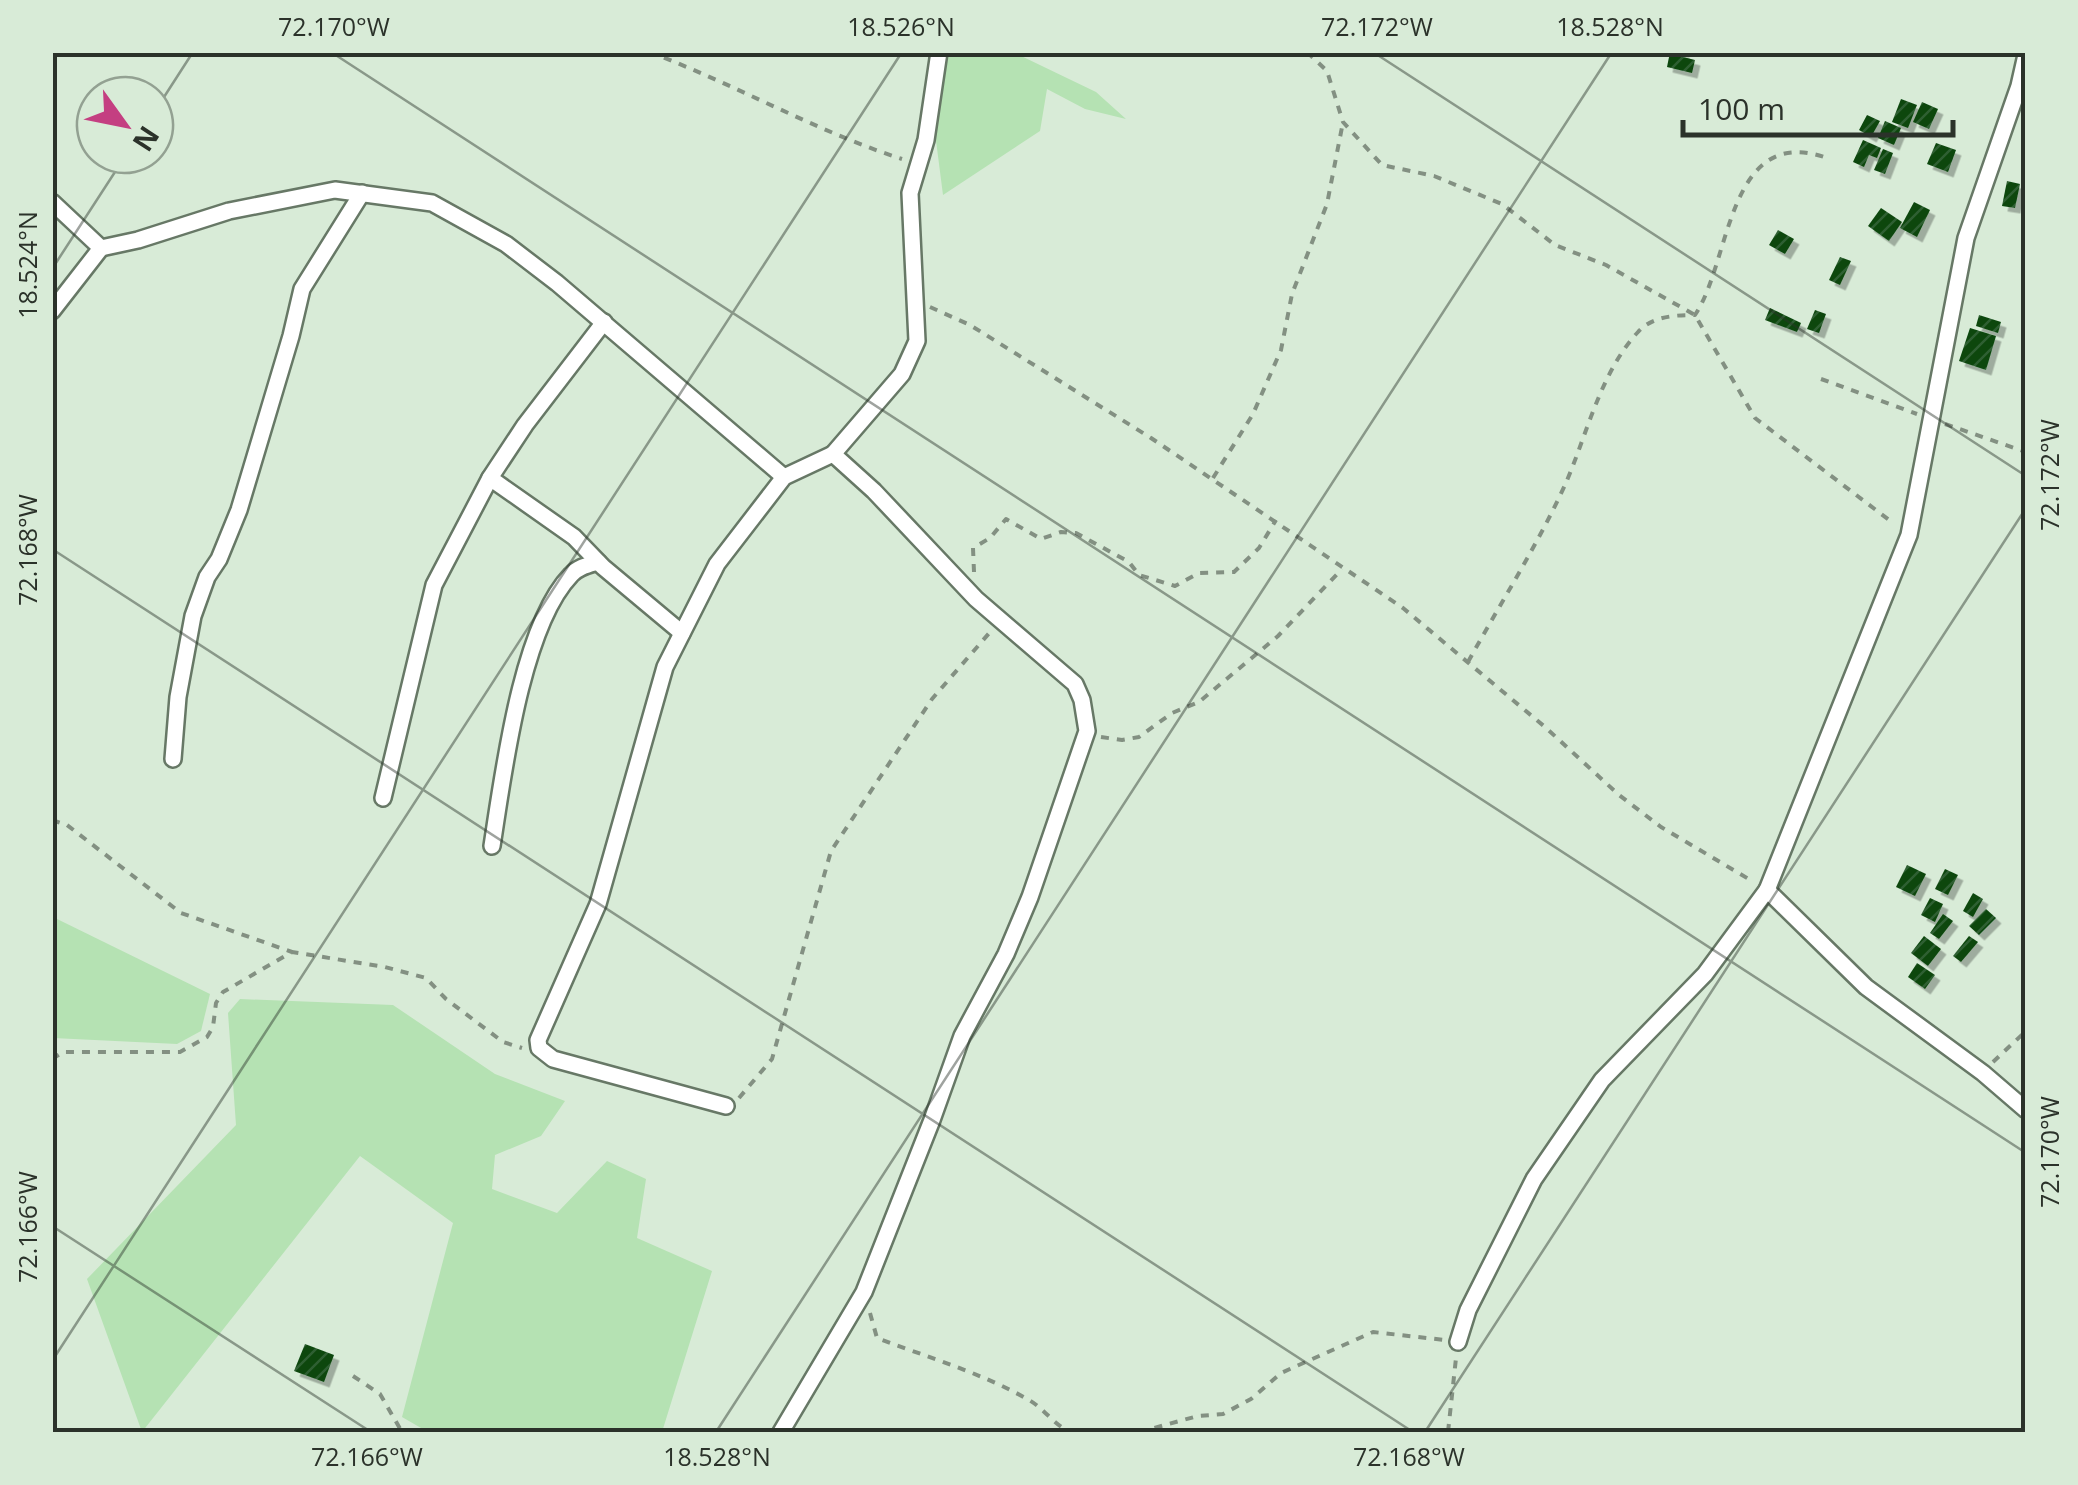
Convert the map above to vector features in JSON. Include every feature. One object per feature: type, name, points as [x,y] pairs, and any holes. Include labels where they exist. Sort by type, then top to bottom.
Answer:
[{"type":"street","points":[[726,1106],[546,1056],[538,1048],[538,1040],[598,904],[665,666],[717,564],[754,510],[784,477],[833,454],[912,359],[917,341],[910,193],[926,140],[939,52]]},
{"type":"street","points":[[1458,1342],[1468,1310],[1534,1179],[1602,1080],[1705,974],[1767,890],[1909,535],[1966,238],[2019,86],[2026,55]]},
{"type":"street","points":[[52,311],[100,248],[229,211],[335,190],[432,203],[506,244],[604,322],[784,477]]},
{"type":"street","points":[[173,759],[178,697],[193,616],[239,510],[302,288],[362,194]]},
{"type":"street","points":[[52,202],[100,248]]},
{"type":"street","points":[[383,798],[434,584],[490,478],[525,425],[604,322]]},
{"type":"street","points":[[781,1432],[864,1292],[962,1036],[1006,954],[1030,897],[1087,731],[1075,684],[976,600],[874,491],[833,454]]},
{"type":"street","points":[[490,478],[574,537],[682,633]]},
{"type":"street","points":[[492,846],[510,727],[541,627],[571,575],[598,562]]},
{"type":"street","points":[[1767,890],[1866,987],[1983,1073],[2026,1110]]},
{"type":"path","points":[[649,52],[853,143],[919,164]]},
{"type":"path","points":[[1306,52],[1327,72],[1343,122],[1382,165],[1434,176],[1502,204],[1555,245],[1606,265],[1696,315],[1755,418],[1909,535]]},
{"type":"path","points":[[1213,478],[1254,414],[1281,350],[1292,294],[1327,204],[1343,122]]},
{"type":"path","points":[[1696,315],[1715,276],[1735,202],[1754,170],[1780,154],[1807,151],[1824,156]]},
{"type":"path","points":[[916,301],[970,325],[1276,520],[1403,608],[1661,827],[1767,890]]},
{"type":"path","points":[[1468,662],[1564,486],[1622,353],[1640,328],[1670,315],[1696,315]]},
{"type":"path","points":[[976,600],[973,548],[990,538],[1006,519],[1041,539],[1061,532],[1076,534],[1129,562],[1139,575],[1176,586],[1199,573],[1234,572],[1259,548],[1276,520]]},
{"type":"path","points":[[1087,731],[1107,739],[1139,737],[1172,713],[1198,702],[1278,636],[1342,569]]},
{"type":"path","points":[[726,1106],[745,1095],[772,1058],[831,851],[932,700],[1002,619]]},
{"type":"path","points":[[52,820],[67,825],[181,913],[292,952],[426,978],[446,999],[503,1042],[546,1056]]},
{"type":"path","points":[[52,1059],[63,1052],[180,1052],[207,1037],[213,1027],[216,1003],[224,992],[292,952]]},
{"type":"path","points":[[1983,1073],[2026,1031]]},
{"type":"path","points":[[864,1292],[876,1338],[994,1382],[1033,1402],[1072,1432]]},
{"type":"path","points":[[1139,1432],[1198,1416],[1223,1414],[1252,1399],[1281,1373],[1373,1332],[1458,1342],[1448,1432]]},
{"type":"path","points":[[352,1376],[380,1394],[402,1432]]},
{"type":"green space","points":[[949,52],[1015,53],[1096,92],[1126,119],[1085,109],[1047,89],[1040,131],[943,195],[934,125]]},
{"type":"green space","points":[[53,917],[210,994],[201,1031],[177,1044],[53,1038]]},
{"type":"green space","points":[[240,999],[393,1005],[495,1074],[565,1101],[541,1136],[495,1155],[492,1189],[557,1213],[607,1161],[646,1179],[637,1238],[712,1271],[662,1432],[428,1432],[402,1417],[453,1223],[360,1156],[142,1432],[87,1279],[236,1125],[228,1013]]},
{"type":"building","points":[[1670,52],[1684,52],[1683,57],[1695,60],[1692,73],[1667,67]]},
{"type":"building","points":[[1901,99],[1917,105],[1908,128],[1892,122]]},
{"type":"building","points":[[1922,102],[1938,109],[1929,129],[1913,122]]},
{"type":"building","points":[[1867,115],[1880,121],[1871,137],[1859,130]]},
{"type":"building","points":[[1885,121],[1901,128],[1894,145],[1878,138]]},
{"type":"building","points":[[1863,140],[1881,148],[1877,158],[1869,155],[1864,167],[1853,162]]},
{"type":"building","points":[[1936,143],[1956,150],[1948,172],[1927,164]]},
{"type":"building","points":[[1883,149],[1893,153],[1885,174],[1874,170]]},
{"type":"building","points":[[2007,181],[2020,184],[2015,208],[2002,206]]},
{"type":"building","points":[[1914,202],[1930,210],[1917,237],[1900,228]]},
{"type":"building","points":[[1881,208],[1902,222],[1889,241],[1868,226]]},
{"type":"building","points":[[1778,230],[1794,239],[1785,254],[1769,245]]},
{"type":"building","points":[[1840,257],[1851,261],[1840,285],[1829,280]]},
{"type":"building","points":[[1770,308],[1801,323],[1797,332],[1765,320]]},
{"type":"building","points":[[1815,310],[1826,314],[1819,333],[1807,329]]},
{"type":"building","points":[[1979,315],[2001,322],[1998,333],[1976,326]]},
{"type":"building","points":[[1970,328],[1996,336],[1986,370],[1959,361]]},
{"type":"building","points":[[1907,865],[1926,874],[1915,896],[1896,887]]},
{"type":"building","points":[[1945,869],[1958,875],[1948,895],[1935,889]]},
{"type":"building","points":[[1973,893],[1983,899],[1973,917],[1963,911]]},
{"type":"building","points":[[1930,898],[1943,904],[1935,922],[1921,915]]},
{"type":"building","points":[[1986,909],[1996,918],[1979,935],[1969,926]]},
{"type":"building","points":[[1943,914],[1953,921],[1939,939],[1930,933]]},
{"type":"building","points":[[1924,936],[1941,949],[1928,966],[1911,953]]},
{"type":"building","points":[[1969,936],[1978,942],[1961,962],[1953,956]]},
{"type":"building","points":[[1917,963],[1935,975],[1925,989],[1908,977]]},
{"type":"building","points":[[305,1344],[334,1355],[324,1382],[294,1371]]}]
